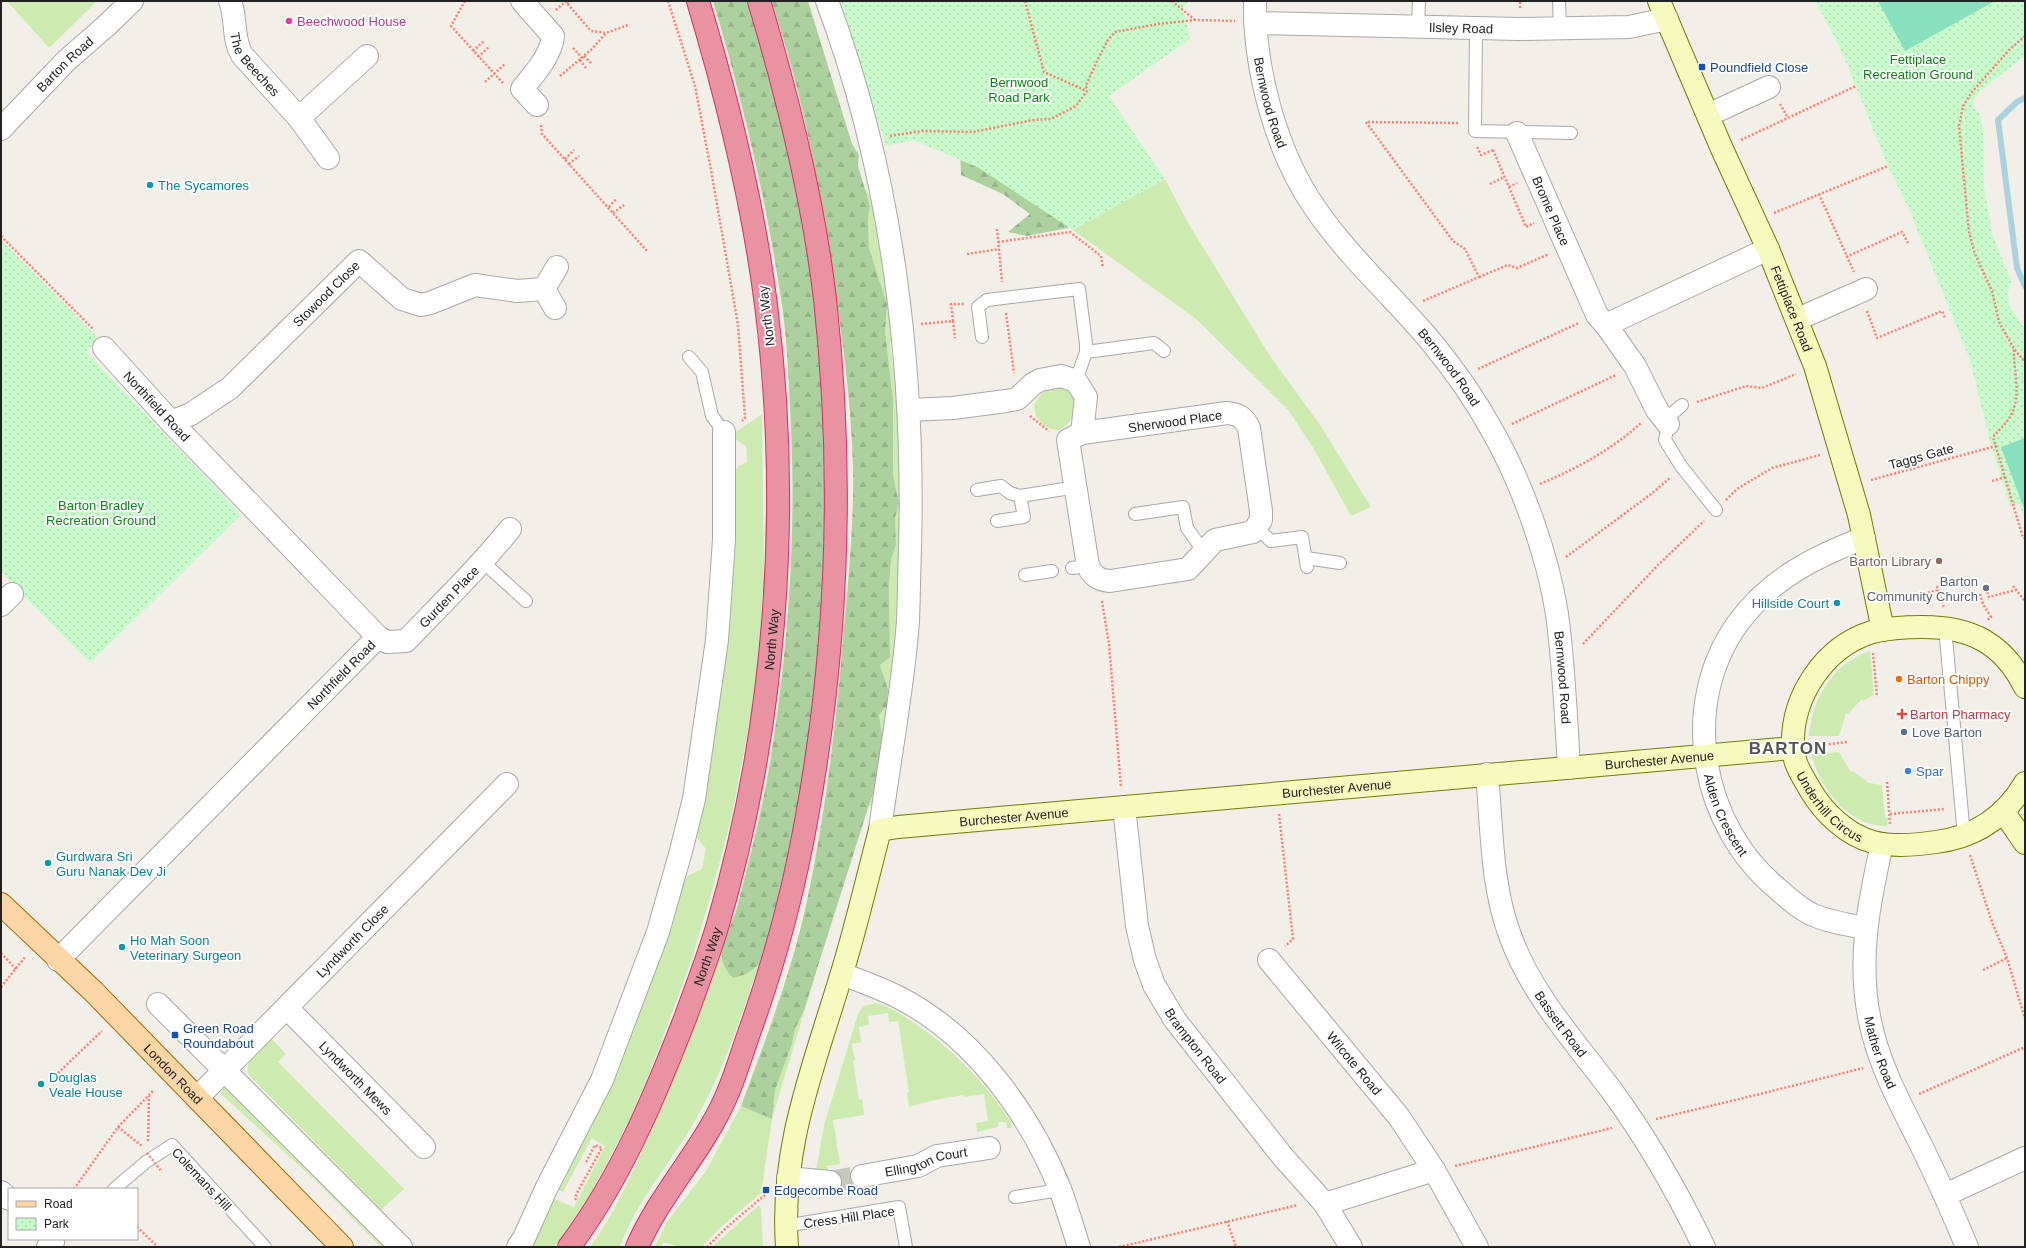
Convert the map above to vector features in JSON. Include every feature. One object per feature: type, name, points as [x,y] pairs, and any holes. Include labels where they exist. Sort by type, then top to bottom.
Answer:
[{"type":"highway","name":"North Way","points":[[569,1247],[588,1222],[626,1155],[670,1058],[704,965],[718,924],[750,790],[767,685],[772,629],[778,517],[774,397],[766,306],[752,221],[735,138],[718,69],[698,1]]},
{"type":"highway","points":[[637,1247],[647,1223],[702,1140],[726,1097],[767,983],[787,914],[802,847],[818,760],[827,687],[836,578],[836,451],[829,343],[824,295],[808,197],[791,115],[759,1]]},
{"type":"main road","name":"London Road","points":[[1,904],[58,960],[94,992],[342,1247]]},
{"type":"street","name":"Barton Road","points":[[1,129],[67,60],[132,1]]},
{"type":"street","name":"The Beeches","points":[[230,1],[235,21],[236,46],[242,55],[299,118],[328,158]]},
{"type":"street","points":[[522,1],[553,36],[552,42],[540,65],[522,89],[537,104]]},
{"type":"street","points":[[786,1236],[788,1178],[797,1122],[842,974],[880,830],[899,702],[908,620],[911,509],[909,410],[901,321],[878,174],[870,139],[853,77],[827,1]]},
{"type":"street","name":"Bernwood Road","points":[[1255,1],[1255,23],[1259,65],[1271,112],[1288,159],[1314,208],[1349,252],[1432,343],[1459,378],[1509,462],[1522,492],[1548,570],[1557,614],[1569,768]]},
{"type":"street","name":"Ilsley Road","points":[[1255,23],[1476,29],[1629,27],[1663,10]]},
{"type":"street","name":"Fettiplace Road","points":[[1663,10],[1722,149],[1798,319],[1815,366],[1841,448],[1864,538],[1877,631]]},
{"type":"street","points":[[299,118],[367,56]]},
{"type":"street","points":[[1708,115],[1770,86]]},
{"type":"street","name":"Brome Place","points":[[1517,133],[1601,320],[1635,366],[1663,418]]},
{"type":"street","points":[[1601,320],[1768,250]]},
{"type":"street","name":"Stowood Close","points":[[171,422],[191,414],[230,388],[359,261],[402,299],[421,305],[430,303],[475,285],[517,291],[544,289]]},
{"type":"street","points":[[556,308],[544,289],[558,267]]},
{"type":"street","points":[[1798,319],[1866,290]]},
{"type":"street","name":"Northfield Road","points":[[58,960],[378,636],[171,422],[104,348]]},
{"type":"street","points":[[909,410],[952,408],[1017,399],[1033,384],[1040,380],[1060,376],[1076,381],[1086,397],[1075,437],[1080,567],[1101,580],[1110,581],[1188,569],[1215,540],[1248,534],[1257,528]]},
{"type":"street","name":"Sherwood Place","points":[[1075,437],[1227,413],[1242,417],[1249,428],[1261,511],[1261,520],[1257,528]]},
{"type":"street","points":[[518,1247],[524,1238],[547,1187],[602,1080],[658,932],[681,852],[694,799],[717,640],[724,540],[724,432]]},
{"type":"street","name":"Gurden Place","points":[[378,636],[387,642],[406,641],[463,579],[483,562],[510,529]]},
{"type":"street","name":"Alden Crescent","points":[[1864,538],[1802,565],[1777,582],[1754,604],[1738,623],[1724,647],[1711,680],[1704,715],[1704,755],[1718,808],[1740,848],[1758,872],[1784,894],[1812,914],[1846,925],[1866,928]]},
{"type":"street","name":"Underhill Circus","points":[[2025,687],[2012,665],[1991,645],[1944,617],[1877,631],[1850,643],[1834,653],[1816,672],[1794,722],[1793,748],[1798,767],[1818,803],[1831,817],[1861,837],[1882,844],[1926,844],[1964,836],[1984,827],[2003,812],[2025,783]]},
{"type":"street","name":"Burchester Avenue","points":[[880,830],[1487,774],[1793,748]]},
{"type":"street","name":"Bassett Road","points":[[1487,774],[1497,882],[1505,922],[1517,954],[1531,980],[1547,1004],[1634,1122],[1670,1182],[1704,1247]]},
{"type":"street","name":"Lyndworth Close","points":[[197,1098],[507,784]]},
{"type":"street","name":"Brampton Road","points":[[1124,807],[1137,926],[1145,960],[1154,985],[1175,1020],[1283,1157],[1326,1204],[1351,1247]]},
{"type":"street","points":[[2003,812],[2025,843]]},
{"type":"street","name":"Mather Road","points":[[1882,844],[1866,928],[1864,957],[1867,1003],[1870,1022],[1882,1061],[1945,1195],[1967,1247]]},
{"type":"street","name":"Wilcote Road","points":[[1269,960],[1399,1117],[1434,1170],[1476,1247]]},
{"type":"street","points":[[842,974],[873,985],[923,1012],[944,1027],[978,1058],[1004,1090],[1029,1129],[1060,1190],[1079,1247]]},
{"type":"street","points":[[158,1004],[401,1247]]},
{"type":"street","name":"Lyndworth Mews","points":[[287,1008],[424,1147]]},
{"type":"street","name":"Ellington Court","points":[[862,1176],[918,1166],[936,1156],[989,1148]]},
{"type":"street","points":[[1945,1195],[2025,1158]]},
{"type":"street","points":[[1326,1204],[1434,1170]]},
{"type":"street","points":[[788,1178],[830,1182]]},
{"type":"lane","points":[[1418,27],[1419,1]]},
{"type":"lane","points":[[1559,1],[1560,28]]},
{"type":"lane","points":[[1476,29],[1475,127],[1517,133],[1571,133]]},
{"type":"lane","points":[[982,337],[978,307],[987,300],[1079,289],[1086,352],[1076,381]]},
{"type":"lane","points":[[1086,352],[1154,343],[1164,351]]},
{"type":"lane","points":[[689,357],[702,372],[712,416],[724,432]]},
{"type":"lane","points":[[1663,418],[1682,405]]},
{"type":"lane","name":"Brome Place","points":[[1663,418],[1665,440],[1681,466],[1716,510]]},
{"type":"lane","points":[[977,490],[1001,486],[1010,493],[1020,496],[1077,487]]},
{"type":"lane","points":[[998,521],[1024,517],[1020,496]]},
{"type":"lane","points":[[1135,514],[1183,507],[1187,528],[1204,552]]},
{"type":"lane","points":[[1257,528],[1271,541],[1302,537],[1306,562],[1340,563]]},
{"type":"lane","points":[[483,562],[526,601]]},
{"type":"lane","points":[[1025,575],[1052,571]]},
{"type":"lane","points":[[1944,617],[1964,836]]},
{"type":"lane","name":"Colemans Hill","points":[[115,1188],[146,1162],[172,1145],[265,1247]]},
{"type":"lane","points":[[1015,1197],[1060,1190]]},
{"type":"lane","name":"Cress Hill Place","points":[[786,1236],[899,1208],[906,1247]]},
{"type":"path","points":[[465,1],[451,26],[503,83]]},
{"type":"path","points":[[553,13],[566,2],[571,1]]},
{"type":"path","points":[[668,1],[695,86],[738,325],[745,418],[724,432]]},
{"type":"path","points":[[1025,1],[1044,72],[1055,78],[1072,83],[1086,91]]},
{"type":"path","points":[[1172,1],[1195,20]]},
{"type":"path","points":[[566,2],[591,31],[606,33]]},
{"type":"path","points":[[870,139],[922,131],[973,132],[1033,120],[1051,119],[1076,106],[1086,91],[1086,85],[1108,40],[1116,32],[1158,24],[1195,20],[1255,23]]},
{"type":"path","points":[[556,78],[582,58],[606,33],[628,25]]},
{"type":"path","points":[[2025,36],[2009,50],[1972,92],[1963,106],[1959,126],[1969,232],[1975,254],[1992,291],[1999,322],[2014,349],[2025,362]]},
{"type":"path","points":[[473,51],[484,41]]},
{"type":"path","points":[[478,57],[489,47]]},
{"type":"path","points":[[576,51],[582,58],[586,68]]},
{"type":"path","points":[[582,58],[591,63]]},
{"type":"path","points":[[485,82],[505,64]]},
{"type":"path","points":[[1722,149],[1856,86]]},
{"type":"path","points":[[1475,127],[1366,122],[1453,241],[1465,249],[1479,277]]},
{"type":"path","points":[[542,134],[647,251]]},
{"type":"path","points":[[564,159],[574,150]]},
{"type":"path","points":[[1493,150],[1526,227],[1553,215]]},
{"type":"path","points":[[569,164],[579,156]]},
{"type":"path","points":[[1755,220],[1888,166]]},
{"type":"path","points":[[1490,184],[1504,177]]},
{"type":"path","points":[[1819,194],[1846,257],[1866,290],[1867,315],[1878,338],[1942,311],[1945,318]]},
{"type":"path","points":[[608,207],[617,198]]},
{"type":"path","points":[[613,213],[624,205]]},
{"type":"path","points":[[998,242],[1070,232],[1101,256],[1103,268]]},
{"type":"path","points":[[1846,257],[1902,232],[1908,243]]},
{"type":"path","points":[[1,236],[100,336],[104,348]]},
{"type":"path","points":[[967,254],[999,249]]},
{"type":"path","points":[[1429,298],[1508,265],[1517,268],[1553,252]]},
{"type":"path","points":[[955,338],[951,304],[960,303]]},
{"type":"path","points":[[1459,378],[1601,320]]},
{"type":"path","points":[[928,324],[953,321]]},
{"type":"path","points":[[2014,349],[2016,384],[2015,405],[2009,419],[1993,437],[2023,538],[2025,538]]},
{"type":"path","points":[[1700,402],[1746,386],[1762,388],[1815,366]]},
{"type":"path","points":[[1521,419],[1593,385]]},
{"type":"path","points":[[1017,399],[1025,413],[1053,435],[1075,437]]},
{"type":"path","points":[[1558,476],[1663,418]]},
{"type":"path","name":"Taggs Gate","points":[[1851,485],[1996,446]]},
{"type":"path","points":[[1737,489],[1772,468],[1841,448]]},
{"type":"path","points":[[1548,570],[1650,494],[1681,466]]},
{"type":"path","points":[[1992,481],[2005,477]]},
{"type":"path","points":[[1582,645],[1658,565],[1716,510]]},
{"type":"path","points":[[1937,586],[1944,617]]},
{"type":"path","points":[[2013,586],[2025,601]]},
{"type":"path","points":[[1893,602],[1938,590]]},
{"type":"path","points":[[1987,592],[1989,597],[2016,590]]},
{"type":"path","points":[[1980,594],[1992,617],[1985,622]]},
{"type":"path","points":[[1102,598],[1109,644],[1124,807]]},
{"type":"path","points":[[1877,631],[1877,697]]},
{"type":"path","points":[[1839,743],[1847,742]]},
{"type":"path","points":[[1887,782],[1890,814],[1961,807]]},
{"type":"path","points":[[1269,960],[1293,939],[1277,794]]},
{"type":"path","points":[[1964,836],[1992,922],[2007,958],[2025,1019]]},
{"type":"path","points":[[1,953],[16,968]]},
{"type":"path","points":[[1,987],[29,953]]},
{"type":"path","points":[[1983,970],[2007,958]]},
{"type":"path","points":[[58,1074],[104,1029]]},
{"type":"path","points":[[1900,1102],[2025,1047]]},
{"type":"path","points":[[1434,1170],[1634,1122],[1669,1116],[1760,1094],[1857,1070],[1882,1061]]},
{"type":"path","points":[[75,1188],[118,1128],[154,1091]]},
{"type":"path","points":[[148,1142],[149,1096]]},
{"type":"path","points":[[118,1128],[147,1150],[147,1153],[162,1172]]},
{"type":"path","points":[[577,1200],[575,1198],[577,1193],[602,1148]]},
{"type":"path","points":[[707,1247],[726,1228],[766,1194],[788,1178]]},
{"type":"path","points":[[1119,1247],[1305,1203],[1326,1204]]},
{"type":"path","points":[[1227,1221],[1236,1247]]},
{"type":"path","points":[[138,1228],[158,1247]]},
{"type":"green space","points":[[7,1],[97,1],[49,48]]},
{"type":"green space","points":[[713,1],[747,1],[786,147],[797,196],[814,296],[823,396],[826,472],[825,548],[817,663],[809,734],[793,834],[778,900],[759,965],[746,974],[733,978],[724,966],[722,952],[738,904],[760,816],[777,718],[787,630],[792,542],[792,453],[786,340],[775,261],[761,186],[752,148],[734,74]]},
{"type":"green space","points":[[771,1],[808,1],[852,144],[859,155],[858,166],[870,206],[868,220],[869,248],[887,304],[885,331],[893,399],[893,475],[899,504],[895,518],[896,545],[891,560],[889,587],[890,657],[880,665],[888,689],[887,706],[879,715],[883,741],[875,786],[804,1010],[795,1029],[792,1044],[775,1090],[772,1119],[741,1106],[769,1030],[794,953],[807,901],[820,833],[838,695],[852,528],[853,468],[850,410],[844,353],[822,208],[811,148],[797,88],[781,30]]},
{"type":"green space","name":"Bernwood Road Park","points":[[841,1],[1189,1],[1183,8],[1190,39],[1109,96],[1165,179],[1073,230],[979,168],[914,140],[886,146]]},
{"type":"green space","name":"Fettiplace Recreation Ground","points":[[1815,1],[2025,1],[2025,56],[1980,91],[1973,102],[1974,108],[1980,114],[1983,133],[1984,187],[1992,233],[2011,281],[2008,293],[2009,305],[2025,330],[2025,520],[2019,504],[2010,506],[1990,441],[1970,360],[1909,209],[1888,166],[1846,62]]},
{"type":"green space","points":[[1878,1],[1995,1],[1905,51]]},
{"type":"green space","points":[[960,150],[1096,215],[1067,228],[1027,236],[1008,232],[1030,214],[1003,194],[961,175]]},
{"type":"green space","points":[[1165,179],[1188,223],[1270,356],[1320,425],[1371,507],[1351,516],[1314,449],[1289,411],[1196,319],[1073,230]]},
{"type":"green space","points":[[863,186],[874,202],[894,336],[890,342],[898,408],[903,422],[901,575],[895,666],[874,806],[869,806],[883,741],[879,715],[887,706],[888,689],[880,665],[890,657],[889,587],[891,560],[896,545],[895,518],[899,504],[893,475],[893,399],[885,331],[887,304],[869,248],[868,220],[870,206]]},
{"type":"green space","name":"Barton Bradley Recreation Ground","points":[[1,240],[98,338],[86,352],[241,515],[90,663],[1,572]]},
{"type":"green space","points":[[1057,386],[1072,393],[1076,406],[1075,413],[1066,425],[1059,430],[1054,430],[1045,426],[1039,420],[1036,416],[1034,406],[1043,393]]},
{"type":"green space","points":[[762,414],[764,561],[759,673],[732,815],[714,884],[692,959],[648,1077],[630,1119],[589,1197],[565,1236],[554,1247],[527,1247],[554,1199],[574,1207],[605,1146],[592,1138],[563,1192],[559,1190],[617,1074],[683,880],[689,875],[702,869],[706,849],[694,834],[733,473],[739,466],[747,462],[746,446],[730,436]]},
{"type":"green space","points":[[2025,438],[2025,511],[2001,447]]},
{"type":"green space","points":[[1870,651],[1874,695],[1863,701],[1862,699],[1848,714],[1846,713],[1839,736],[1809,736],[1815,709],[1827,684],[1835,673],[1845,664]]},
{"type":"green space","points":[[1839,752],[1851,772],[1853,771],[1869,783],[1882,785],[1885,817],[1888,818],[1887,826],[1873,825],[1860,820],[1838,803],[1829,792],[1815,767],[1811,754]]},
{"type":"green space","points":[[722,951],[724,967],[746,974],[759,965],[716,1081],[697,1117],[636,1212],[620,1247],[590,1247],[616,1206],[651,1132],[706,997]]},
{"type":"green space","points":[[818,966],[772,1119],[761,1193],[720,1228],[702,1247],[679,1247],[663,1242],[661,1247],[655,1247],[666,1223],[706,1171],[741,1106],[772,1118],[775,1090]]},
{"type":"green space","points":[[875,1003],[896,1011],[938,1040],[965,1065],[990,1093],[1012,1123],[1011,1128],[1007,1128],[1006,1122],[998,1122],[998,1127],[977,1132],[976,1123],[988,1121],[984,1094],[964,1097],[963,1095],[930,1101],[909,1107],[907,1093],[909,1092],[898,1021],[889,1022],[888,1013],[868,1016],[869,1025],[859,1027],[861,1042],[852,1044],[859,1100],[862,1099],[864,1115],[833,1120],[840,1164],[827,1166],[829,1174],[816,1172],[824,1125],[858,1014],[864,1006]]},
{"type":"green space","points":[[271,1038],[286,1054],[278,1062],[404,1189],[381,1210],[249,1075],[248,1065],[258,1050]]},
{"type":"green space","points":[[227,1087],[391,1247],[381,1247],[318,1183],[221,1094],[222,1089]]},
{"type":"green space","points":[[759,1205],[761,1208],[763,1247],[712,1247]]},
{"type":"waterway","points":[[2025,98],[2017,102],[1998,120],[2017,268],[2025,286]]},
{"type":"tunnel","points":[[830,1182],[862,1176]]},
{"type":"place","name":"Beechwood House","points":[[289,21]]},
{"type":"place","name":"Poundfield Close","points":[[1702,67]]},
{"type":"place","name":"The Sycamores","points":[[150,185]]},
{"type":"place","name":"Barton Library","points":[[1939,561]]},
{"type":"place","name":"Barton Community Church","points":[[1986,588]]},
{"type":"place","name":"Hillside Court","points":[[1837,603]]},
{"type":"place","name":"Barton Chippy","points":[[1899,679]]},
{"type":"place","name":"Barton Pharmacy","points":[[1902,714]]},
{"type":"place","name":"Love Barton","points":[[1904,732]]},
{"type":"place","name":"Spar","points":[[1908,771]]},
{"type":"place","name":"Gurdwara Sri Guru Nanak Dev Ji","points":[[48,863]]},
{"type":"place","name":"Ho Mah Soon Veterinary Surgeon","points":[[122,947]]},
{"type":"place","name":"Green Road Roundabout","points":[[175,1035]]},
{"type":"place","name":"Douglas Veale House","points":[[41,1084]]},
{"type":"place","name":"Edgecombe Road","points":[[766,1190]]},
{"type":"district","name":"BARTON","points":[[1788,748]]}]
